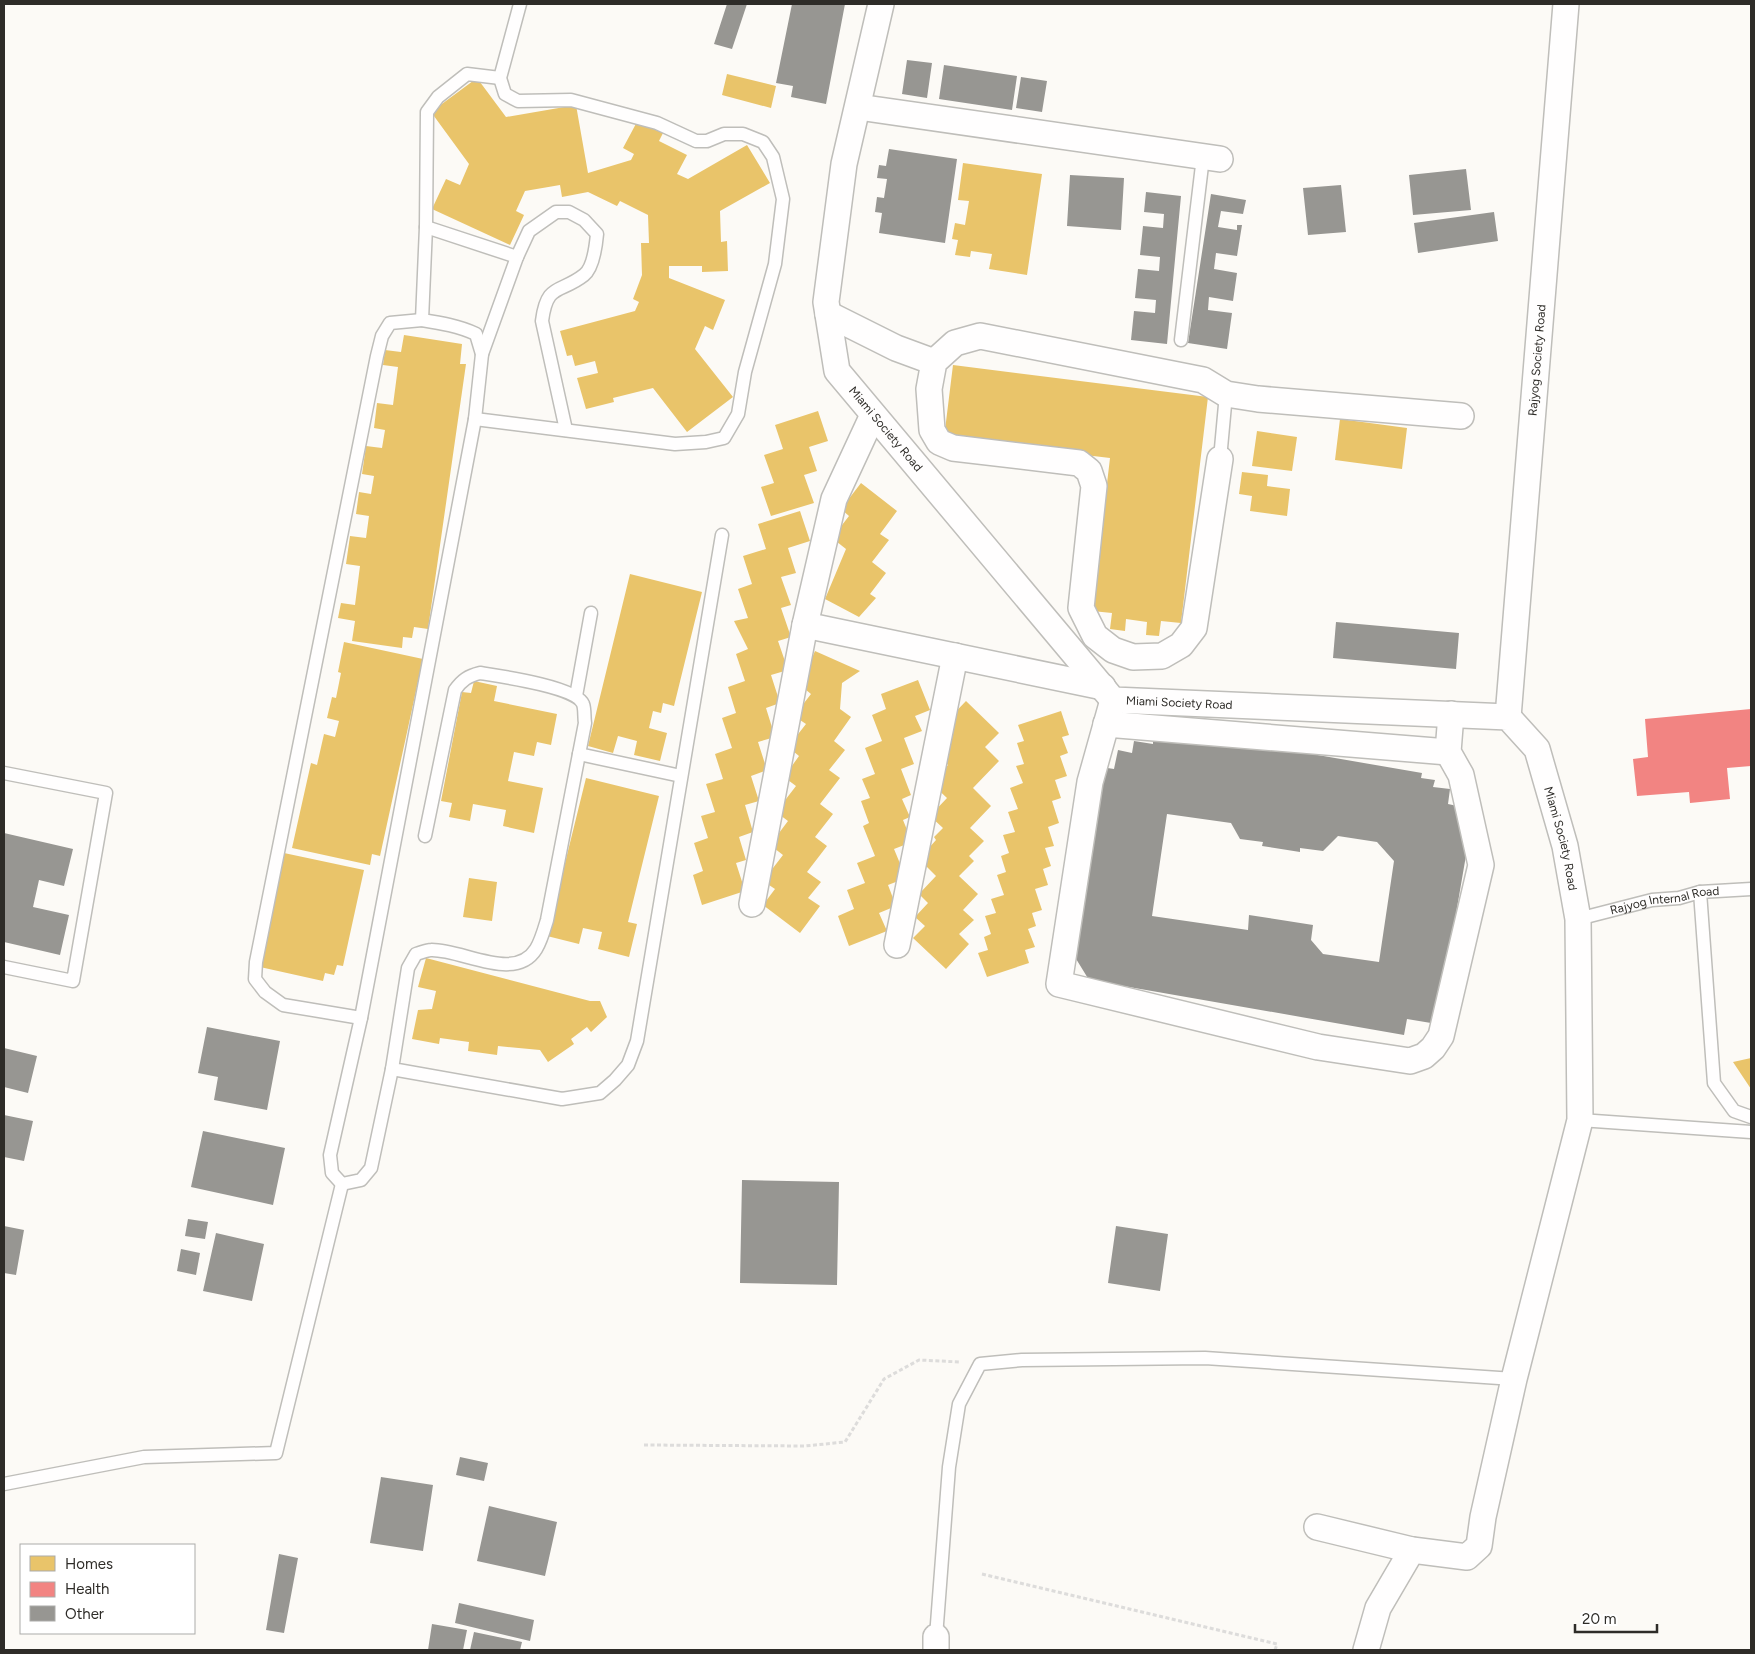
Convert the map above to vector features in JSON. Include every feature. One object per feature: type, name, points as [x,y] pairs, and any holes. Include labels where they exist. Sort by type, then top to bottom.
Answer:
[{"type":"street","name":"Miami Society Road","points":[[881,4],[844,164],[826,302],[837,371],[1108,694],[1266,706],[1508,717],[1537,749],[1565,846],[1578,919],[1580,1120],[1514,1378],[1483,1517],[1479,1546],[1467,1557],[1412,1550],[1317,1527]]},
{"type":"street","name":"Rajyog Society Road","points":[[1508,717],[1566,4]]},
{"type":"street","points":[[858,107],[1212,158]]},
{"type":"street","points":[[828,314],[896,348],[934,362]]},
{"type":"street","points":[[1220,459],[1194,628],[1181,645],[1162,656],[1133,657],[1113,650],[1095,636],[1081,608],[1094,486],[1089,471],[1079,463],[953,448],[939,442],[932,430],[929,390],[934,362],[955,342],[980,336],[1203,380],[1226,394],[1258,399],[1461,416]]},
{"type":"street","points":[[752,904],[806,625],[834,499],[873,415]]},
{"type":"street","points":[[806,625],[955,656],[1108,694],[1106,724],[1090,782],[1059,984],[1318,1048],[1410,1061],[1424,1056],[1433,1048],[1441,1036],[1481,865],[1461,775],[1448,752],[1451,714]]},
{"type":"street","points":[[897,945],[955,656]]},
{"type":"street","points":[[1266,706],[1266,737]]},
{"type":"street","points":[[1106,724],[1448,752]]},
{"type":"street","points":[[1366,1650],[1378,1608],[1412,1550]]},
{"type":"lane","points":[[475,419],[675,444],[706,442],[724,438],[738,414],[746,372],[772,279],[783,199],[773,157],[763,142],[743,134],[724,134],[707,142],[696,140],[657,123],[571,100],[518,101],[504,94],[500,78],[520,4]]},
{"type":"lane","points":[[422,320],[426,227],[426,112],[438,97],[467,74],[500,78]]},
{"type":"lane","points":[[1182,340],[1212,158]]},
{"type":"lane","points":[[342,1184],[332,1173],[330,1154],[361,1018],[475,419],[482,354],[517,257],[529,231],[556,212],[569,212],[584,220],[597,234],[596,250],[586,274],[551,293],[544,303],[542,320],[566,430]]},
{"type":"lane","points":[[426,227],[517,257]]},
{"type":"lane","points":[[361,1018],[283,1005],[265,992],[255,979],[256,962],[376,356],[382,336],[390,323],[422,320],[443,323],[464,328],[476,334],[482,354]]},
{"type":"lane","points":[[1220,459],[1226,394]]},
{"type":"lane","points":[[392,1069],[562,1099],[600,1093],[628,1065],[637,1041],[722,535]]},
{"type":"lane","points":[[576,696],[591,613]]},
{"type":"lane","points":[[342,1184],[361,1180],[371,1168],[392,1069],[408,968],[416,954],[430,950],[451,952],[502,965],[522,963],[536,950],[547,920],[585,723],[583,704],[576,696],[562,690],[480,672],[470,675],[463,680],[455,690],[425,836]]},
{"type":"lane","points":[[579,754],[681,776]]},
{"type":"lane","points":[[4,773],[106,793],[73,981],[4,967]]},
{"type":"lane","name":"Rajyog Internal Road","points":[[1578,919],[1652,900],[1679,898],[1700,892],[1751,889]]},
{"type":"lane","points":[[1700,892],[1714,1083],[1734,1111],[1751,1117]]},
{"type":"lane","points":[[1580,1120],[1751,1132]]},
{"type":"lane","points":[[4,1484],[144,1457],[276,1453],[342,1184]]},
{"type":"lane","points":[[936,1644],[950,1458],[959,1404],[980,1364],[1022,1360],[1205,1358],[1514,1378]]},
{"type":"path","points":[[644,1445],[805,1446],[845,1442],[884,1378],[919,1360],[980,1364]]},
{"type":"path","points":[[982,1574],[1277,1644],[1276,1650]]},
{"type":"building: Homes","points":[[727,74],[776,86],[771,108],[722,95]]},
{"type":"building: Homes","points":[[477,78],[506,117],[576,105],[588,173],[631,160],[634,154],[623,148],[638,120],[663,133],[659,141],[687,155],[677,174],[688,179],[747,145],[770,183],[720,211],[721,242],[727,241],[728,271],[702,272],[702,266],[669,266],[669,278],[725,300],[713,330],[705,326],[695,349],[733,397],[687,432],[653,388],[613,398],[614,402],[586,409],[577,378],[598,373],[595,361],[575,366],[572,355],[567,356],[560,331],[635,311],[639,302],[633,299],[642,275],[641,243],[649,243],[648,215],[620,201],[617,206],[588,192],[562,197],[560,185],[525,191],[516,211],[524,215],[510,245],[432,209],[446,179],[460,185],[469,164],[431,112]]},
{"type":"building: Homes","points":[[963,163],[1042,174],[1027,275],[989,269],[992,254],[971,251],[970,257],[955,255],[958,240],[952,239],[955,223],[965,225],[969,201],[958,200]]},
{"type":"building: Homes","points":[[404,335],[462,344],[460,364],[466,364],[428,629],[414,627],[412,638],[403,637],[402,648],[352,641],[355,621],[338,618],[341,603],[355,605],[360,566],[346,564],[350,536],[366,538],[369,516],[356,514],[359,492],[371,494],[374,476],[362,474],[366,446],[382,448],[385,430],[374,428],[377,403],[393,405],[398,367],[383,365],[385,350],[401,352]]},
{"type":"building: Homes","points":[[953,365],[1208,397],[1181,623],[1161,621],[1159,636],[1146,635],[1147,622],[1126,619],[1125,631],[1110,629],[1112,613],[1092,611],[1110,458],[944,438]]},
{"type":"building: Homes","points":[[818,411],[828,441],[809,447],[817,471],[804,475],[814,503],[771,516],[761,487],[774,483],[764,455],[783,449],[775,425]]},
{"type":"building: Homes","points":[[1340,419],[1407,428],[1402,469],[1335,460]]},
{"type":"building: Homes","points":[[1257,431],[1297,437],[1292,471],[1252,466]]},
{"type":"building: Homes","points":[[1242,472],[1268,475],[1267,486],[1290,489],[1287,516],[1250,511],[1252,496],[1239,494]]},
{"type":"building: Homes","points":[[861,483],[897,511],[880,534],[889,540],[872,562],[886,573],[870,594],[876,598],[859,617],[825,599],[846,549],[832,538],[849,516],[841,509]]},
{"type":"building: Homes","points":[[800,511],[810,541],[788,548],[796,573],[781,577],[791,605],[781,608],[791,637],[778,641],[788,670],[771,675],[780,703],[766,708],[775,737],[758,742],[767,770],[751,776],[759,801],[745,805],[753,832],[739,837],[746,860],[736,863],[745,891],[702,905],[693,875],[703,871],[694,843],[708,838],[701,816],[715,812],[706,784],[723,779],[715,754],[732,748],[722,718],[736,713],[728,687],[745,681],[736,654],[748,649],[734,621],[748,618],[738,589],[752,584],[743,556],[766,549],[758,524]]},
{"type":"building: Homes","points":[[630,574],[702,592],[674,706],[663,703],[661,713],[653,711],[649,728],[667,733],[660,761],[634,755],[637,741],[618,736],[613,753],[588,746]]},
{"type":"building: Homes","points":[[344,642],[423,659],[380,856],[372,854],[370,865],[292,848],[311,763],[317,765],[324,734],[335,737],[339,721],[327,718],[332,697],[336,698],[341,673],[338,672]]},
{"type":"building: Homes","points":[[815,651],[860,671],[842,683],[840,709],[851,717],[834,741],[845,750],[829,770],[840,778],[820,804],[833,814],[815,837],[827,846],[807,872],[821,882],[808,898],[820,906],[800,933],[763,905],[775,889],[763,881],[783,855],[770,845],[788,821],[776,812],[796,786],[784,777],[799,756],[788,747],[806,724],[794,716],[811,694],[800,685]]},
{"type":"building: Homes","points":[[918,680],[930,710],[915,716],[922,731],[904,738],[914,764],[901,769],[911,795],[902,799],[910,817],[903,820],[912,842],[894,849],[906,878],[888,885],[896,906],[879,913],[887,931],[849,946],[838,916],[854,909],[847,890],[865,883],[857,863],[875,856],[863,826],[869,823],[861,801],[870,798],[862,779],[875,774],[865,748],[882,741],[872,715],[886,709],[881,694]]},
{"type":"building: Homes","points":[[474,681],[497,686],[494,701],[557,714],[551,745],[537,742],[534,756],[514,752],[508,781],[543,788],[534,833],[503,826],[506,810],[473,804],[470,821],[449,817],[452,803],[441,801],[462,692],[471,693]]},
{"type":"building: Homes","points":[[966,701],[999,733],[985,747],[999,761],[973,788],[991,806],[970,828],[984,841],[969,856],[974,861],[959,876],[978,894],[963,910],[974,920],[959,934],[969,944],[946,969],[913,938],[925,926],[915,917],[928,903],[919,894],[936,876],[919,859],[936,840],[934,837],[943,828],[930,816],[947,798],[931,783],[948,765],[936,754],[953,736],[942,726]]},
{"type":"building: Homes","points":[[1061,711],[1069,735],[1062,737],[1068,753],[1060,756],[1067,776],[1055,780],[1061,798],[1052,801],[1059,823],[1048,827],[1054,846],[1045,848],[1051,866],[1043,869],[1048,885],[1035,889],[1042,910],[1032,913],[1036,926],[1028,929],[1035,947],[1025,950],[1029,963],[987,977],[978,953],[988,950],[984,937],[991,934],[985,916],[996,913],[991,899],[1004,895],[997,875],[1006,872],[1001,856],[1009,853],[1003,835],[1015,832],[1008,812],[1018,809],[1010,788],[1023,783],[1016,766],[1024,764],[1017,743],[1024,741],[1018,725]]},
{"type":"building: Homes","points":[[586,778],[659,796],[628,922],[637,924],[629,957],[598,949],[602,932],[583,928],[579,944],[547,936]]},
{"type":"building: Homes","points":[[284,853],[364,870],[343,966],[337,965],[334,975],[325,973],[323,981],[260,967]]},
{"type":"building: Homes","points":[[469,878],[497,882],[492,921],[463,917]]},
{"type":"building: Homes","points":[[426,958],[590,1001],[600,1001],[607,1017],[591,1032],[587,1027],[571,1039],[574,1044],[548,1062],[540,1050],[498,1046],[497,1055],[468,1051],[469,1042],[440,1038],[439,1044],[412,1039],[418,1010],[432,1009],[436,991],[418,987]]},
{"type":"building: Homes","points":[[1751,1058],[1751,1089],[1733,1062]]},
{"type":"building: Health","points":[[1751,709],[1751,766],[1727,768],[1730,799],[1690,803],[1689,792],[1637,796],[1633,759],[1648,757],[1645,719]]},
{"type":"building: Other","points":[[727,4],[747,4],[732,49],[714,44]]},
{"type":"building: Other","points":[[792,4],[845,4],[826,104],[791,97],[793,86],[776,83]]},
{"type":"building: Other","points":[[907,60],[932,63],[927,98],[902,94]]},
{"type":"building: Other","points":[[944,65],[1017,76],[1012,110],[939,99]]},
{"type":"building: Other","points":[[1021,77],[1047,81],[1042,112],[1016,108]]},
{"type":"building: Other","points":[[889,149],[957,159],[945,243],[879,233],[882,213],[875,212],[877,197],[884,198],[887,179],[877,178],[879,165],[886,166]]},
{"type":"building: Other","points":[[1466,169],[1471,210],[1413,215],[1409,175]]},
{"type":"building: Other","points":[[1070,175],[1124,178],[1121,230],[1067,226]]},
{"type":"building: Other","points":[[1341,185],[1346,232],[1308,235],[1303,188]]},
{"type":"building: Other","points":[[1146,192],[1181,196],[1167,344],[1131,340],[1134,311],[1155,313],[1156,300],[1135,298],[1138,269],[1159,271],[1160,257],[1140,255],[1143,226],[1163,228],[1164,214],[1144,212]]},
{"type":"building: Other","points":[[1211,194],[1246,200],[1243,214],[1221,211],[1218,227],[1237,230],[1237,225],[1242,225],[1237,256],[1216,253],[1214,269],[1237,273],[1233,301],[1209,297],[1208,310],[1232,313],[1227,349],[1188,343]]},
{"type":"building: Other","points":[[1494,212],[1498,241],[1418,253],[1414,223]]},
{"type":"building: Other","points":[[1336,622],[1459,633],[1456,669],[1333,658]]},
{"type":"building: Other","points":[[1172,730],[1422,773],[1421,778],[1435,780],[1433,787],[1450,789],[1448,804],[1462,807],[1464,823],[1461,837],[1469,838],[1437,1024],[1407,1019],[1404,1035],[1089,980],[1070,949],[1101,767],[1114,769],[1118,750],[1132,753],[1134,741],[1153,744],[1153,739],[1170,742]],"holes":[[[1167,814],[1231,823],[1240,839],[1263,842],[1262,846],[1300,852],[1300,848],[1323,851],[1338,836],[1377,842],[1394,861],[1379,962],[1323,954],[1311,940],[1313,925],[1249,915],[1248,930],[1152,916]]]},
{"type":"building: Other","points":[[4,833],[73,849],[64,886],[39,880],[33,907],[69,915],[60,955],[4,942]]},
{"type":"building: Other","points":[[207,1027],[280,1041],[267,1110],[214,1100],[218,1077],[198,1073]]},
{"type":"building: Other","points":[[4,1048],[37,1056],[28,1093],[4,1087]]},
{"type":"building: Other","points":[[4,1115],[33,1121],[24,1161],[4,1157]]},
{"type":"building: Other","points":[[203,1131],[285,1148],[273,1205],[191,1187]]},
{"type":"building: Other","points":[[742,1180],[839,1182],[837,1285],[740,1283]]},
{"type":"building: Other","points":[[188,1219],[208,1222],[205,1239],[185,1236]]},
{"type":"building: Other","points":[[4,1226],[24,1230],[16,1275],[4,1273]]},
{"type":"building: Other","points":[[1116,1226],[1168,1234],[1160,1291],[1108,1283]]},
{"type":"building: Other","points":[[216,1233],[264,1244],[252,1301],[203,1291]]},
{"type":"building: Other","points":[[181,1249],[200,1253],[196,1275],[177,1271]]},
{"type":"building: Other","points":[[460,1457],[488,1463],[484,1481],[456,1475]]},
{"type":"building: Other","points":[[381,1477],[433,1485],[423,1551],[370,1543]]},
{"type":"building: Other","points":[[489,1506],[557,1522],[545,1576],[477,1561]]},
{"type":"building: Other","points":[[279,1554],[298,1558],[284,1633],[266,1630]]},
{"type":"building: Other","points":[[459,1603],[534,1620],[530,1641],[455,1623]]},
{"type":"building: Other","points":[[432,1624],[467,1630],[463,1650],[428,1650]]},
{"type":"building: Other","points":[[474,1632],[522,1642],[520,1650],[470,1650]]}]
